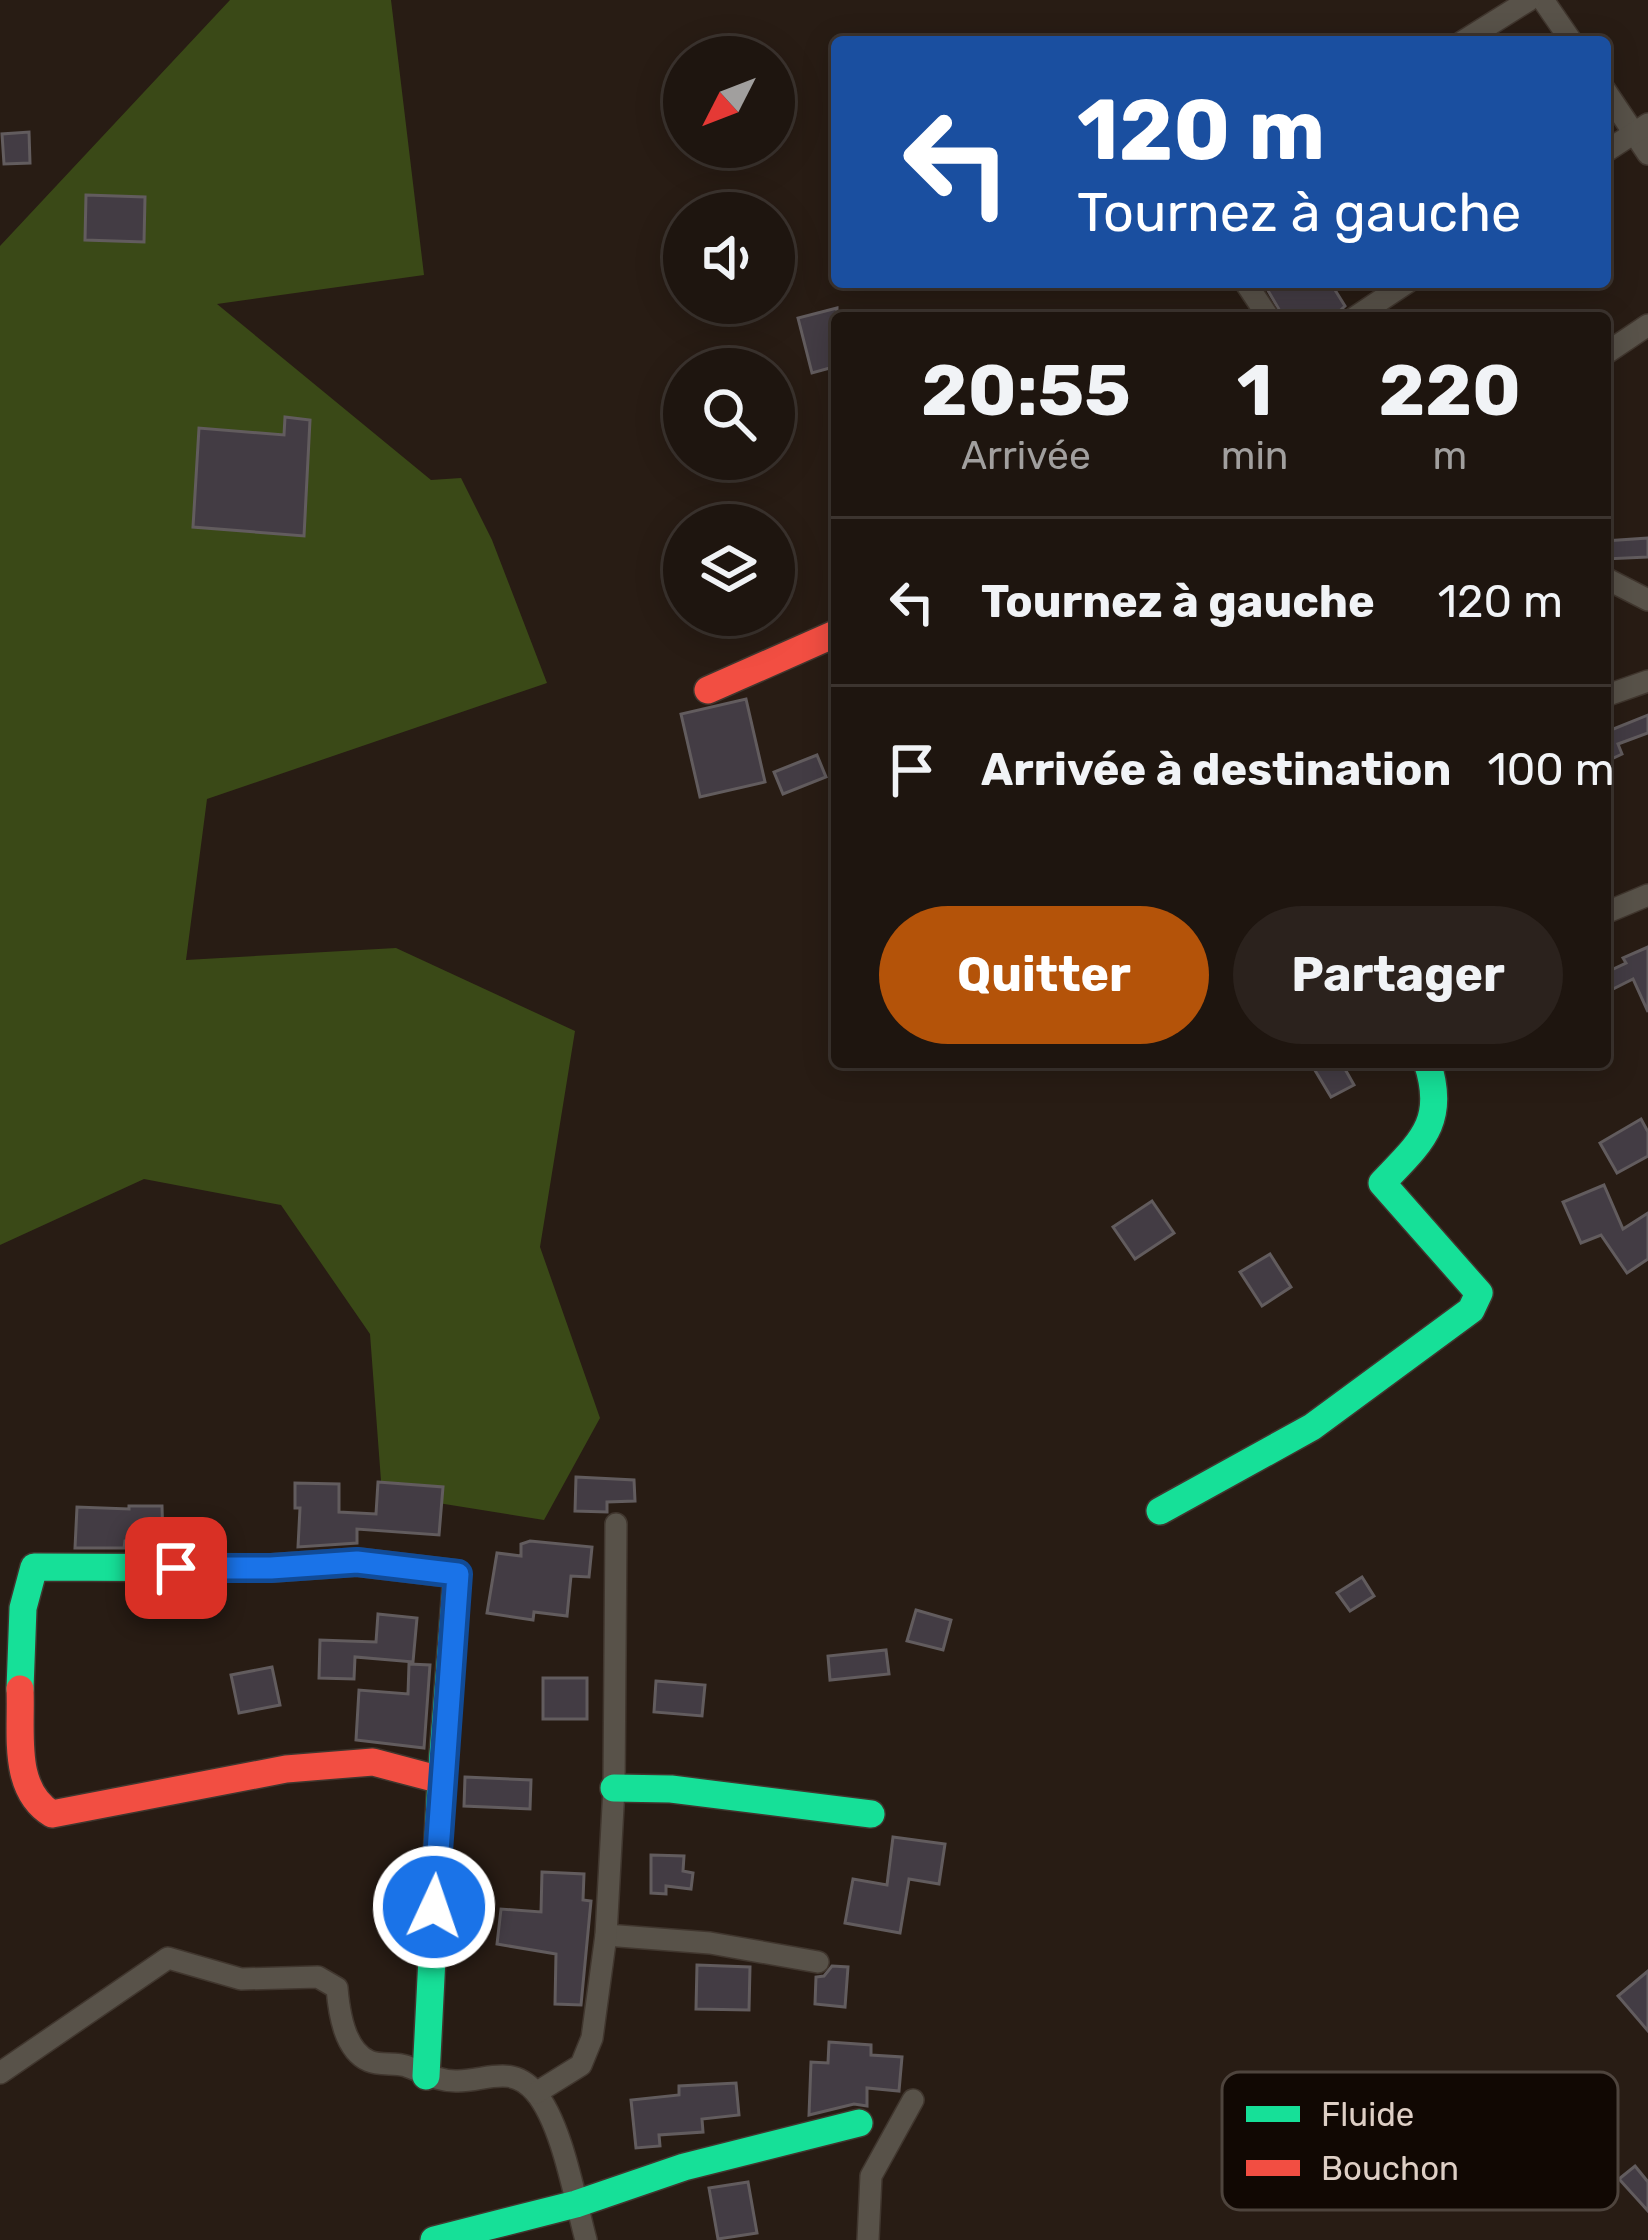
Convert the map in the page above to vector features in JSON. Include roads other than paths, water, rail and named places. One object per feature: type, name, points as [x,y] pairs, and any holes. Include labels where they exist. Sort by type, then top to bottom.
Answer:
[{"type":"street","points":[[1472,36],[1529,0]]},
{"type":"street","points":[[1543,0],[1568,36]]},
{"type":"street","points":[[1611,96],[1641,128],[1648,154]]},
{"type":"street","points":[[1611,148],[1641,128]]},
{"type":"street","points":[[1363,312],[1399,288]]},
{"type":"street","points":[[1611,350],[1648,325]]},
{"type":"street","points":[[1611,581],[1648,600]]},
{"type":"street","points":[[708,690],[831,636]]},
{"type":"street","points":[[1611,694],[1648,681]]},
{"type":"street","points":[[1611,910],[1648,895]]},
{"type":"street","points":[[1160,1511],[1312,1427],[1471,1310],[1479,1293],[1382,1183],[1432,1129],[1436,1084],[1429,1068]]},
{"type":"street","points":[[536,2093],[581,2065],[592,2038],[606,1935],[614,1788],[616,1524]]},
{"type":"street","points":[[426,2076],[441,1780],[458,1574],[357,1562],[271,1568],[34,1567],[17,1658],[24,1783],[36,1804],[52,1814],[286,1769],[373,1762],[441,1780]]},
{"type":"street","points":[[614,1788],[671,1789],[871,1814]]},
{"type":"street","points":[[606,1935],[710,1943],[818,1962]]},
{"type":"street","points":[[0,2073],[168,1958],[242,1979],[318,1977],[337,1988],[340,2020],[355,2050],[370,2062],[403,2064],[426,2076],[456,2082],[493,2074],[514,2076],[536,2093],[552,2123],[586,2240]]},
{"type":"street","points":[[868,2240],[871,2176],[913,2100]]},
{"type":"street","points":[[434,2240],[576,2204],[684,2167],[859,2123]]}]
